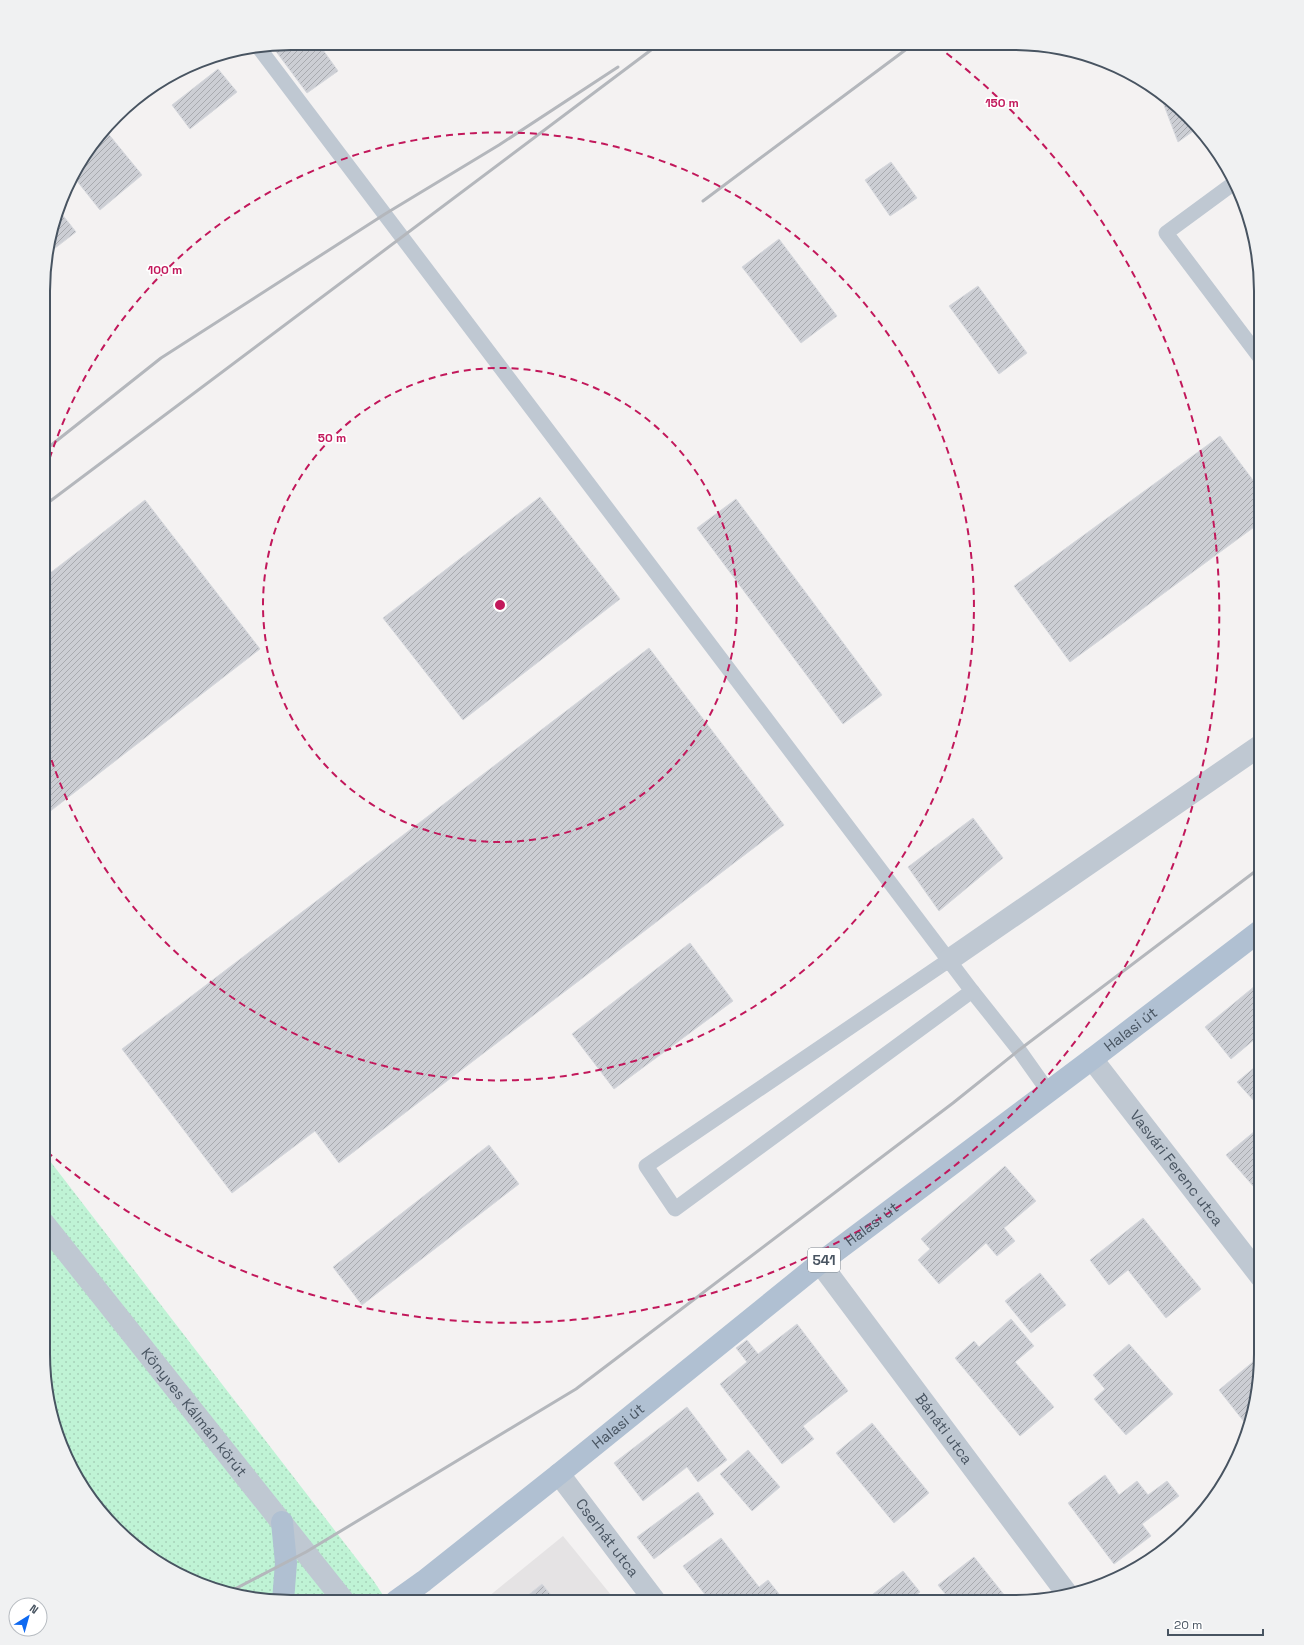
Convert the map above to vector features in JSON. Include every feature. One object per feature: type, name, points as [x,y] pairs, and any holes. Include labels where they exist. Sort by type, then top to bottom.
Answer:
[{"type":"main road","name":"Halasi út","points":[[405,1595],[559,1474],[820,1263],[1254,935]]},
{"type":"main road","points":[[282,1522],[286,1563],[284,1595]]},
{"type":"street","points":[[949,960],[1254,750]]},
{"type":"street","name":"Vasvári Ferenc utca","points":[[1092,1059],[1254,1269]]},
{"type":"street","name":"Könyves Kálmán körút","points":[[50,1231],[339,1595]]},
{"type":"street","name":"Bánáti utca","points":[[820,1263],[1064,1589]]},
{"type":"street","name":"Cserhát utca","points":[[559,1474],[650,1595]]},
{"type":"lane","points":[[262,52],[972,991],[1019,1050],[1048,1091]]},
{"type":"lane","points":[[1230,186],[1166,233],[1254,350]]},
{"type":"lane","points":[[949,960],[646,1166],[675,1209],[972,991]]},
{"type":"shaded area","points":[[563,1536],[611,1595],[490,1595]]},
{"type":"green space","points":[[50,1161],[383,1595],[291,1595],[259,1593],[228,1587],[199,1577],[170,1563],[132,1535],[100,1501],[82,1475],[68,1446],[58,1417],[52,1386],[50,1354]]},
{"type":"building","points":[[323,50],[338,71],[307,93],[276,51]]},
{"type":"building","points":[[218,69],[237,92],[190,129],[172,105]]},
{"type":"building","points":[[1163,102],[1193,131],[1178,142]]},
{"type":"building","points":[[108,134],[142,175],[100,210],[77,181],[82,170]]},
{"type":"building","points":[[891,162],[917,198],[890,216],[865,180]]},
{"type":"building","points":[[62,215],[76,232],[54,249]]},
{"type":"building","points":[[779,239],[837,316],[801,343],[742,267]]},
{"type":"building","points":[[978,286],[1027,353],[999,374],[949,306]]},
{"type":"building","points":[[1220,436],[1254,482],[1254,527],[1070,662],[1014,586]]},
{"type":"building","points":[[540,497],[620,599],[463,720],[383,618]]},
{"type":"building","points":[[736,499],[882,695],[843,724],[697,528]]},
{"type":"building","points":[[145,500],[260,649],[50,811],[50,573]]},
{"type":"building","points":[[649,648],[784,825],[339,1163],[315,1131],[232,1193],[122,1049]]},
{"type":"building","points":[[973,818],[1003,858],[939,911],[908,867]]},
{"type":"building","points":[[690,943],[733,1001],[614,1089],[572,1034]]},
{"type":"building","points":[[1254,987],[1254,1040],[1231,1059],[1205,1027]]},
{"type":"building","points":[[1254,1068],[1254,1101],[1237,1082]]},
{"type":"building","points":[[1254,1132],[1254,1187],[1226,1155]]},
{"type":"building","points":[[489,1145],[519,1184],[362,1305],[333,1267]]},
{"type":"building","points":[[1005,1166],[1036,1201],[1004,1228],[1015,1241],[997,1256],[986,1243],[939,1284],[918,1260],[930,1249],[921,1239]]},
{"type":"building","points":[[1143,1218],[1201,1289],[1166,1318],[1128,1270],[1109,1285],[1090,1260]]},
{"type":"building","points":[[1040,1273],[1066,1305],[1031,1333],[1005,1301]]},
{"type":"building","points":[[1011,1319],[1034,1346],[1015,1362],[1054,1407],[1020,1436],[955,1358],[974,1341],[979,1347]]},
{"type":"building","points":[[797,1324],[848,1391],[803,1426],[814,1439],[782,1464],[720,1384],[747,1362],[736,1348],[747,1340],[758,1354]]},
{"type":"building","points":[[1129,1344],[1173,1394],[1126,1435],[1094,1399],[1105,1389],[1093,1375]]},
{"type":"building","points":[[1254,1361],[1252,1386],[1244,1422],[1219,1390]]},
{"type":"building","points":[[687,1407],[727,1460],[698,1482],[687,1467],[643,1501],[614,1463]]},
{"type":"building","points":[[872,1423],[929,1493],[894,1523],[836,1453]]},
{"type":"building","points":[[748,1450],[780,1487],[752,1511],[720,1474]]},
{"type":"building","points":[[1105,1475],[1119,1495],[1137,1481],[1148,1495],[1167,1481],[1179,1496],[1142,1524],[1151,1536],[1114,1564],[1068,1503]]},
{"type":"building","points":[[698,1492],[714,1514],[654,1559],[637,1537]]},
{"type":"building","points":[[721,1538],[759,1587],[768,1580],[779,1594],[705,1595],[683,1566]]},
{"type":"building","points":[[974,1557],[1004,1595],[946,1595],[938,1585]]},
{"type":"building","points":[[903,1571],[920,1592],[916,1595],[872,1595]]},
{"type":"building","points":[[542,1584],[551,1595],[528,1595]]},
{"type":"railway","points":[[50,501],[651,50]]},
{"type":"railway","points":[[703,201],[905,50]]},
{"type":"railway","points":[[50,446],[161,358],[385,214],[499,145],[618,67]]},
{"type":"railway","points":[[236,1588],[306,1552],[576,1389],[1254,872]]}]
